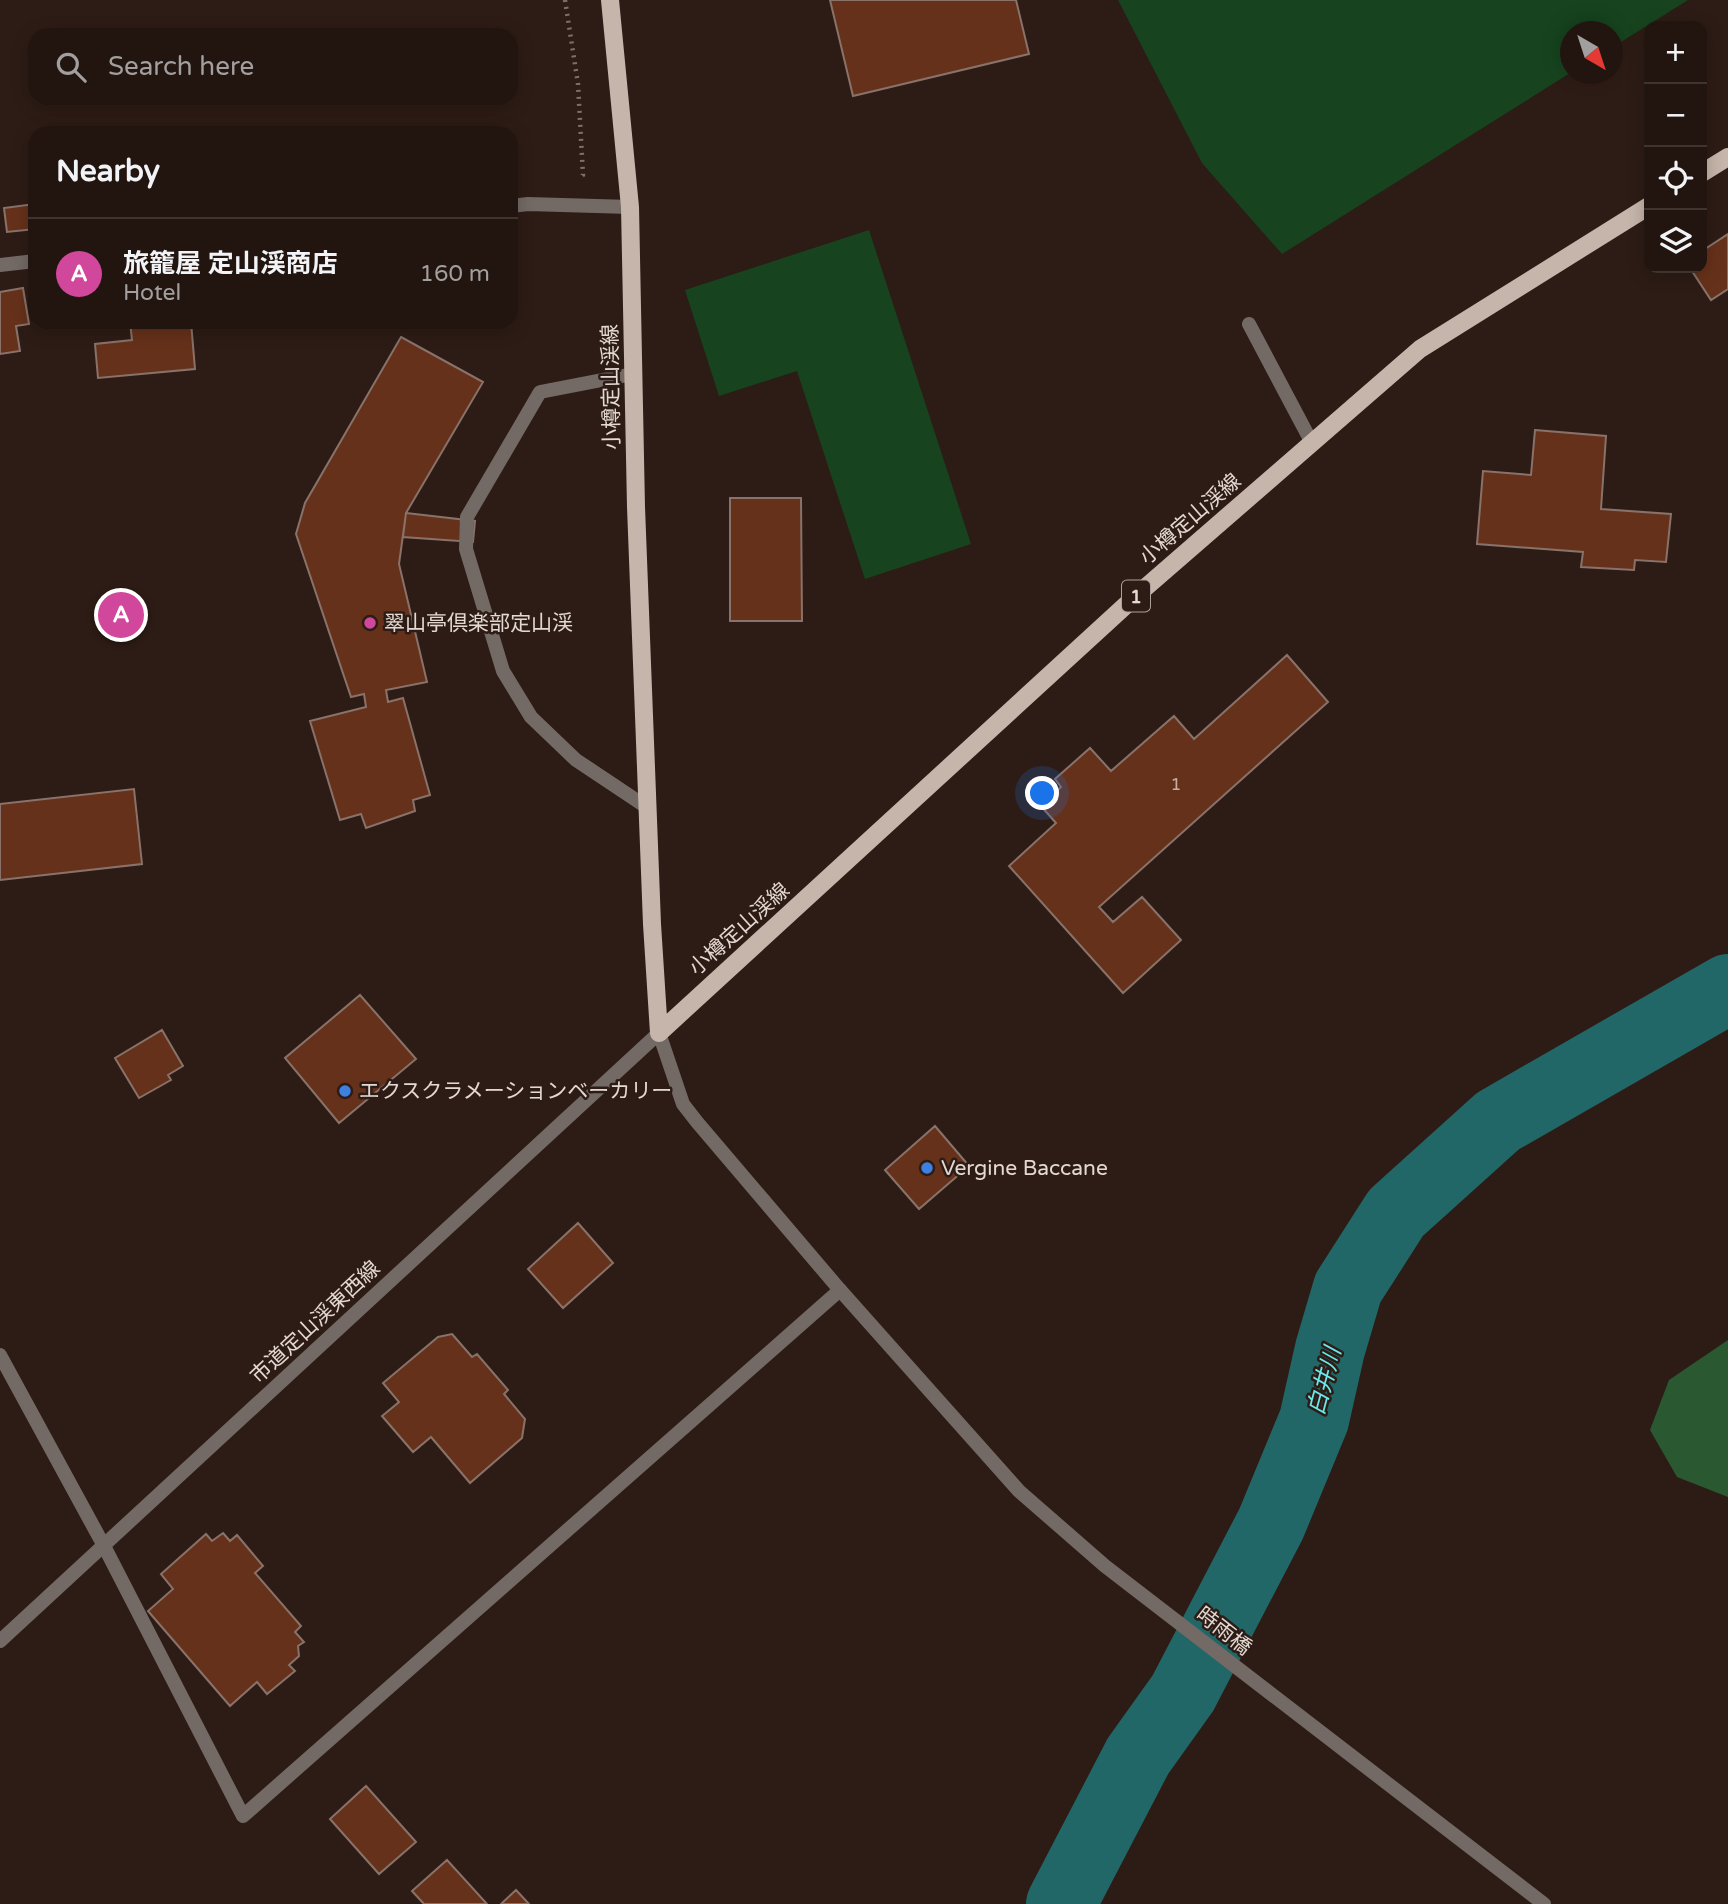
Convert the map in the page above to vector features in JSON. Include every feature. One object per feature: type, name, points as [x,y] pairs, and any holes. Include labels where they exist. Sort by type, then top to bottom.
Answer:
[{"type":"main road","name":"小樽定山渓線","points":[[610,0],[630,207],[648,808],[659,1033]]},
{"type":"main road","points":[[1707,170],[1728,157]]},
{"type":"main road","name":"小樽定山渓線","points":[[659,1033],[1138,594],[1420,349],[1644,209]]},
{"type":"street","points":[[518,205],[630,207]]},
{"type":"street","points":[[0,265],[28,262]]},
{"type":"street","points":[[1249,324],[1312,443]]},
{"type":"street","points":[[633,374],[540,392],[467,517],[466,549],[503,671],[531,717],[576,760],[648,808]]},
{"type":"street","name":"時雨橋","points":[[659,1033],[683,1104],[840,1290],[1020,1491],[1105,1566],[1544,1904]]},
{"type":"street","name":"市道定山渓東西線","points":[[0,1641],[659,1033]]},
{"type":"street","points":[[0,1356],[104,1546],[243,1816],[840,1290]]},
{"type":"path","points":[[565,0],[578,84],[583,175],[573,184]]},
{"type":"green space","points":[[1118,0],[1688,0],[1654,21],[1644,21],[1644,28],[1623,41],[1623,21],[1560,21],[1560,79],[1282,254],[1202,163]]},
{"type":"green space","points":[[869,230],[971,544],[865,579],[797,371],[719,396],[685,290]]},
{"type":"green space","points":[[1728,1340],[1728,1497],[1677,1477],[1650,1430],[1669,1380]]},
{"type":"building","points":[[830,0],[1016,0],[1029,54],[853,96]]},
{"type":"building","points":[[28,205],[28,230],[7,232],[4,208]]},
{"type":"building","points":[[1728,234],[1728,289],[1711,300],[1693,273],[1707,273],[1707,248]]},
{"type":"building","points":[[23,288],[28,324],[16,326],[20,351],[0,354],[0,292]]},
{"type":"building","points":[[131,329],[192,329],[195,369],[98,378],[95,344],[132,340]]},
{"type":"building","name":"翠山亭倶楽部定山渓","points":[[401,337],[483,382],[406,513],[399,564],[427,682],[386,690],[388,702],[403,698],[430,795],[413,800],[415,811],[366,828],[361,814],[340,820],[310,721],[366,707],[364,694],[351,697],[296,534],[305,503]]},
{"type":"building","points":[[1535,430],[1606,436],[1601,509],[1671,514],[1666,562],[1635,560],[1634,570],[1581,567],[1583,552],[1477,544],[1483,471],[1531,475]]},
{"type":"building","points":[[730,498],[801,498],[802,621],[730,621]]},
{"type":"building","points":[[406,513],[475,521],[473,542],[403,537]]},
{"type":"building","points":[[1287,655],[1328,702],[1099,907],[1113,922],[1142,897],[1181,940],[1123,993],[1009,866],[1056,823],[1040,805],[1061,787],[1055,779],[1090,748],[1111,771],[1174,716],[1194,739]]},
{"type":"building","points":[[134,789],[142,864],[0,880],[0,804]]},
{"type":"building","name":"エクスクラメーションベーカリー","points":[[360,995],[416,1059],[339,1123],[285,1058]]},
{"type":"building","points":[[162,1030],[183,1066],[168,1075],[171,1080],[139,1098],[115,1058]]},
{"type":"building","name":"Vergine Baccane","points":[[935,1126],[969,1166],[919,1209],[885,1170]]},
{"type":"building","points":[[578,1223],[613,1263],[563,1308],[528,1269]]},
{"type":"building","points":[[452,1334],[472,1357],[477,1354],[508,1390],[504,1394],[525,1419],[522,1438],[470,1483],[431,1437],[413,1452],[382,1416],[399,1402],[383,1383],[438,1337]]},
{"type":"building","points":[[223,1533],[230,1541],[237,1535],[263,1566],[255,1573],[301,1626],[295,1632],[304,1642],[298,1646],[299,1656],[289,1665],[295,1671],[267,1694],[257,1682],[230,1706],[148,1611],[173,1589],[161,1574],[206,1534],[212,1541]]},
{"type":"building","points":[[366,1786],[416,1842],[379,1874],[330,1819]]},
{"type":"building","points":[[447,1860],[487,1904],[424,1904],[412,1891]]},
{"type":"building","points":[[516,1890],[529,1904],[501,1904]]},
{"type":"waterway","name":"白井川","points":[[1061,1904],[1138,1756],[1183,1693],[1271,1524],[1314,1420],[1330,1349],[1348,1288],[1396,1213],[1498,1121],[1728,989]]},
{"type":"place","name":"旅籠屋 定山渓商店","points":[[121,615]]},
{"type":"place","name":"翠山亭倶楽部定山渓","points":[[370,623]]},
{"type":"place","name":"エクスクラメーションベーカリー","points":[[345,1091]]},
{"type":"place","name":"Vergine Baccane","points":[[927,1168]]}]
